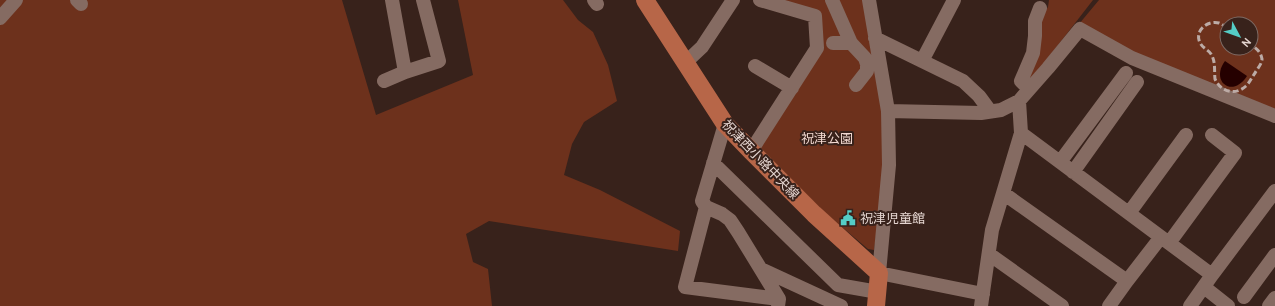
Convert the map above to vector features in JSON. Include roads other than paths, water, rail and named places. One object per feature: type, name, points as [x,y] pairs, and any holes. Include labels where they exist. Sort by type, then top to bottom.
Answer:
[{"type":"main road","name":"祝津西小路中央線","points":[[645,0],[725,124],[814,214],[879,273]]},
{"type":"main road","points":[[877,299],[879,273]]},
{"type":"street","points":[[0,18],[16,0]]},
{"type":"street","points":[[394,0],[405,72]]},
{"type":"street","points":[[384,81],[405,72],[439,61],[423,0]]},
{"type":"street","points":[[685,63],[702,47],[733,0]]},
{"type":"street","points":[[751,151],[817,48],[816,16],[760,0]]},
{"type":"street","points":[[832,0],[851,43],[865,58],[867,64],[867,71],[856,85]]},
{"type":"street","points":[[869,0],[888,111],[889,165],[879,273],[982,300],[992,230],[1021,133],[1018,101]]},
{"type":"street","points":[[922,61],[954,0]]},
{"type":"street","points":[[1029,89],[1021,81],[1033,53],[1035,21],[1040,8]]},
{"type":"street","points":[[888,111],[963,113],[1001,110],[1018,101],[1080,29],[1132,58],[1275,116]]},
{"type":"street","points":[[876,38],[963,81],[979,96],[990,112]]},
{"type":"street","points":[[833,43],[851,43]]},
{"type":"street","points":[[755,66],[792,88]]},
{"type":"street","points":[[1060,162],[1131,77],[1073,172]]},
{"type":"street","points":[[725,124],[702,201],[706,207],[722,214],[730,220],[760,269],[778,303]]},
{"type":"street","points":[[1021,133],[1165,240],[1208,281],[1228,306]]},
{"type":"street","points":[[1128,213],[1186,135]]},
{"type":"street","points":[[1109,306],[1127,281],[1165,240],[1235,154],[1212,135]]},
{"type":"street","points":[[713,163],[838,285],[877,299]]},
{"type":"street","points":[[1190,306],[1275,191]]},
{"type":"street","points":[[1003,193],[1127,281]]},
{"type":"street","points":[[706,207],[686,287],[778,303]]},
{"type":"street","points":[[989,254],[1062,306]]},
{"type":"street","points":[[1244,297],[1275,255]]},
{"type":"street","points":[[760,269],[841,306]]},
{"type":"street","points":[[1269,306],[1275,298]]},
{"type":"railway","points":[[1219,23],[1215,22],[1204,26],[1199,32],[1199,40],[1201,45],[1210,52],[1213,57],[1215,79],[1225,90],[1233,92],[1237,91],[1249,83],[1262,61],[1259,51]]},
{"type":"place","name":"祝津児童館","points":[[848,218]]},
{"type":"park label","name":"祝津公園","points":[[827,138]]}]
